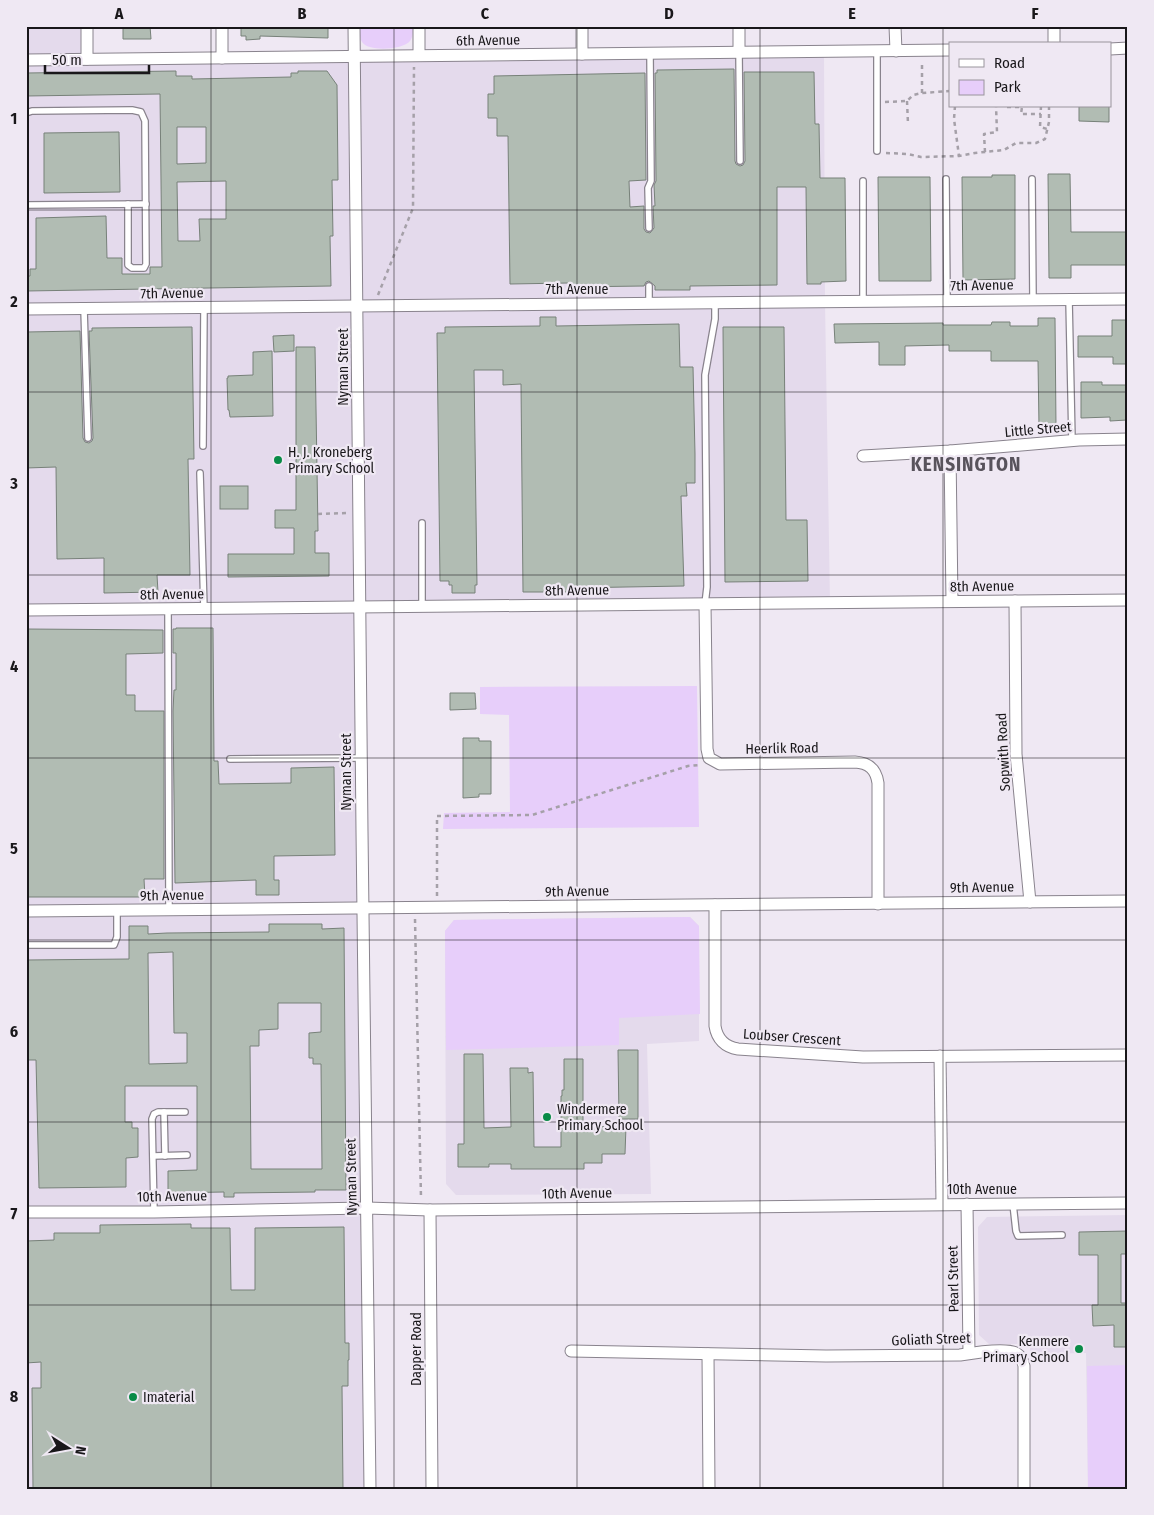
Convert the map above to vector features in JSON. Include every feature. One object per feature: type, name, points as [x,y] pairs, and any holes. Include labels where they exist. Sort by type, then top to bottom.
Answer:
[{"type":"street","points":[[87,26],[87,59]]},
{"type":"street","points":[[222,26],[222,58]]},
{"type":"street","name":"Nyman Street","points":[[354,26],[370,1489]]},
{"type":"street","points":[[417,55],[419,26]]},
{"type":"street","points":[[582,26],[582,54]]},
{"type":"street","points":[[739,26],[739,52]]},
{"type":"street","points":[[895,26],[896,51]]},
{"type":"street","points":[[1054,26],[1054,42]]},
{"type":"street","points":[[1112,48],[1128,48]]},
{"type":"street","name":"6th Avenue","points":[[26,60],[949,50]]},
{"type":"street","name":"7th Avenue","points":[[26,309],[1128,299]]},
{"type":"street","name":"Little Street","points":[[863,456],[1072,441],[1128,439]]},
{"type":"street","points":[[950,451],[952,601]]},
{"type":"street","name":"8th Avenue","points":[[26,610],[1128,600]]},
{"type":"street","name":"Sopwith Road","points":[[1015,601],[1016,754],[1030,902]]},
{"type":"street","points":[[705,604],[707,749],[710,758],[716,763]]},
{"type":"street","name":"Heerlik Road","points":[[716,763],[862,762],[872,768],[878,783],[878,904]]},
{"type":"street","name":"9th Avenue","points":[[26,911],[1128,901]]},
{"type":"street","name":"Loubser Crescent","points":[[714,905],[716,1026],[718,1036],[724,1044],[738,1049],[863,1057],[1128,1055]]},
{"type":"street","points":[[940,1056],[942,1204]]},
{"type":"street","name":"10th Avenue","points":[[26,1212],[1128,1203]]},
{"type":"street","name":"Pearl Street","points":[[967,1204],[969,1353]]},
{"type":"street","name":"Dapper Road","points":[[426,1210],[432,1489]]},
{"type":"street","name":"Goliath Street","points":[[571,1351],[826,1356],[960,1355],[982,1352],[1010,1352],[1017,1354],[1023,1361],[1024,1489]]},
{"type":"street","points":[[708,1354],[709,1489]]},
{"type":"lane","points":[[877,51],[878,151]]},
{"type":"lane","points":[[739,52],[740,161]]},
{"type":"lane","points":[[649,228],[648,188],[651,181],[650,53]]},
{"type":"lane","points":[[26,113],[32,111],[132,110],[141,112],[145,121],[146,204],[146,264],[142,268],[132,268],[128,265],[128,204]]},
{"type":"lane","points":[[946,179],[947,301]]},
{"type":"lane","points":[[1032,179],[1033,300]]},
{"type":"lane","points":[[863,182],[863,302]]},
{"type":"lane","points":[[26,205],[146,204]]},
{"type":"lane","points":[[649,286],[650,303]]},
{"type":"lane","points":[[1069,300],[1072,441]]},
{"type":"lane","points":[[705,604],[707,587],[705,375],[715,319],[715,303]]},
{"type":"lane","points":[[203,446],[204,307]]},
{"type":"lane","points":[[84,309],[88,438]]},
{"type":"lane","points":[[200,473],[204,609]]},
{"type":"lane","points":[[422,523],[422,607]]},
{"type":"lane","points":[[168,609],[170,910]]},
{"type":"lane","points":[[230,759],[361,758]]},
{"type":"lane","points":[[26,945],[114,945],[117,937],[117,910]]},
{"type":"lane","points":[[154,1212],[152,1118],[154,1114],[164,1112],[184,1112]]},
{"type":"lane","points":[[164,1112],[165,1156]]},
{"type":"lane","points":[[153,1156],[187,1155]]},
{"type":"lane","points":[[1013,1204],[1018,1236],[1062,1235]]},
{"type":"path","points":[[922,50],[922,93]]},
{"type":"path","points":[[373,306],[413,208],[417,55]]},
{"type":"path","points":[[908,124],[907,101],[913,94],[949,91]]},
{"type":"path","points":[[877,103],[907,101]]},
{"type":"path","points":[[955,108],[954,118],[959,156]]},
{"type":"path","points":[[984,152],[984,134],[997,132],[996,108]]},
{"type":"path","points":[[1022,108],[1021,114],[1041,114]]},
{"type":"path","points":[[1041,108],[1040,127],[1047,130]]},
{"type":"path","points":[[878,151],[921,157],[959,156],[1004,150],[1016,143],[1036,143],[1045,139],[1049,108]]},
{"type":"path","points":[[318,514],[346,513],[352,504],[359,504]]},
{"type":"path","points":[[437,908],[437,816],[532,815],[688,766],[716,763]]},
{"type":"path","points":[[415,908],[426,1210]]},
{"type":"shaded area","points":[[26,26],[87,26],[87,59],[824,51],[825,302],[830,603],[360,607],[370,1489],[26,1489]]},
{"type":"shaded area","name":"Windermere Primary School","points":[[690,917],[699,926],[699,1041],[647,1044],[651,1194],[456,1195],[446,1184],[445,931],[454,920]]},
{"type":"shaded area","name":"Kenmere Primary School","points":[[1128,1215],[1128,1489],[1088,1489],[1086,1353],[1030,1354],[1030,1344],[989,1344],[979,1335],[978,1227],[987,1217]]},
{"type":"green space","points":[[360,26],[413,26],[413,34],[410,41],[400,46],[386,49],[371,47],[362,42]]},
{"type":"green space","points":[[697,686],[699,827],[443,829],[444,813],[510,812],[509,715],[480,714],[480,687]]},
{"type":"green space","points":[[690,917],[699,926],[700,1014],[619,1018],[619,1045],[446,1050],[445,931],[454,920]]},
{"type":"green space","points":[[1128,1365],[1128,1489],[1088,1489],[1087,1366]]},
{"type":"building","points":[[123,26],[150,26],[151,39],[123,39]]},
{"type":"building","points":[[241,26],[328,26],[328,38],[260,36],[260,39],[246,40],[246,36],[241,36]]},
{"type":"building","points":[[734,69],[735,161],[740,166],[745,161],[744,72],[814,72],[815,124],[819,124],[820,178],[845,178],[846,281],[807,284],[806,187],[777,187],[777,285],[690,286],[690,290],[655,290],[655,286],[649,281],[644,286],[568,287],[568,283],[510,284],[508,136],[497,136],[497,118],[488,118],[488,94],[494,94],[494,76],[645,73],[646,180],[629,181],[630,207],[644,206],[644,229],[650,233],[654,228],[653,206],[655,206],[654,185],[656,181],[655,73],[657,73],[657,70]]},
{"type":"building","points":[[176,71],[176,76],[192,76],[192,79],[291,77],[291,73],[298,73],[298,71],[327,71],[337,85],[338,180],[332,180],[333,236],[330,236],[331,286],[26,291],[26,276],[30,276],[30,269],[36,269],[36,218],[106,216],[107,258],[122,258],[122,274],[150,274],[150,267],[162,267],[160,94],[26,96],[26,73]],"holes":[[[177,127],[206,127],[206,163],[177,164]],[[226,181],[226,219],[199,219],[200,241],[178,241],[177,182]]]},
{"type":"building","points":[[1079,108],[1109,108],[1109,122],[1079,121]]},
{"type":"building","points":[[119,132],[120,192],[44,193],[44,133]]},
{"type":"building","points":[[1048,174],[1070,174],[1071,232],[1128,232],[1128,265],[1071,265],[1071,278],[1049,278]]},
{"type":"building","points":[[992,175],[1015,175],[1015,279],[963,280],[962,177],[992,177]]},
{"type":"building","points":[[878,177],[930,177],[931,281],[879,281]]},
{"type":"building","points":[[540,317],[556,317],[556,326],[679,324],[680,367],[693,367],[695,454],[695,483],[686,483],[687,496],[681,496],[684,586],[568,588],[568,592],[523,592],[521,384],[503,385],[503,370],[474,370],[477,585],[475,585],[475,593],[452,593],[452,585],[449,585],[449,581],[440,581],[437,333],[445,333],[445,327],[540,326]]},
{"type":"building","points":[[1038,318],[1055,318],[1056,427],[1039,427],[1038,361],[991,361],[991,351],[949,351],[949,345],[905,346],[905,365],[879,365],[879,342],[835,343],[834,324],[943,323],[943,325],[991,325],[992,322],[1010,322],[1010,326],[1038,326]]},
{"type":"building","points":[[1112,320],[1128,320],[1128,364],[1113,364],[1113,357],[1078,357],[1078,336],[1112,336]]},
{"type":"building","points":[[192,327],[194,459],[188,459],[190,575],[157,575],[158,592],[104,593],[104,558],[57,559],[56,467],[26,468],[26,332],[80,331],[83,438],[85,442],[89,443],[93,438],[89,331],[92,331],[92,328]]},
{"type":"building","points":[[723,327],[784,327],[786,520],[807,520],[808,581],[725,582]]},
{"type":"building","points":[[294,335],[294,351],[274,352],[273,336]]},
{"type":"building","points":[[296,347],[315,347],[318,531],[315,531],[315,553],[329,553],[329,576],[228,577],[228,554],[294,554],[294,528],[275,528],[275,510],[296,510]]},
{"type":"building","points":[[272,351],[273,416],[230,417],[228,410],[228,376],[253,375],[253,352]]},
{"type":"building","points":[[1081,382],[1102,382],[1102,385],[1127,385],[1127,420],[1110,421],[1110,417],[1081,418]]},
{"type":"building","points":[[220,486],[248,486],[248,509],[220,509]]},
{"type":"building","points":[[213,628],[214,761],[218,761],[219,784],[291,783],[291,768],[334,767],[335,855],[274,856],[274,880],[279,880],[279,895],[256,895],[256,880],[175,883],[173,711],[174,690],[176,690],[176,653],[173,653],[173,629]]},
{"type":"building","points":[[26,629],[163,630],[163,653],[126,654],[126,695],[135,695],[135,711],[164,711],[164,879],[144,879],[145,897],[26,897]]},
{"type":"building","points":[[450,693],[475,693],[476,709],[450,710]]},
{"type":"building","points":[[463,738],[479,738],[479,741],[491,741],[491,794],[479,794],[479,797],[463,798]]},
{"type":"building","points":[[269,924],[322,924],[322,929],[344,928],[346,1190],[234,1193],[234,1197],[224,1197],[224,1192],[168,1193],[168,1171],[197,1170],[197,1086],[125,1086],[125,1122],[132,1122],[132,1128],[138,1128],[138,1157],[126,1158],[126,1187],[39,1188],[36,1060],[26,1060],[26,960],[129,959],[129,926],[148,926],[148,934],[269,932]],"holes":[[[173,952],[174,1033],[187,1033],[187,1063],[149,1064],[148,953]],[[278,1003],[321,1003],[321,1032],[309,1033],[309,1058],[313,1058],[313,1064],[321,1064],[322,1169],[251,1169],[250,1046],[259,1046],[259,1030],[278,1029]]]},
{"type":"building","points":[[618,1050],[638,1050],[638,1119],[619,1119]]},
{"type":"building","points":[[464,1054],[483,1054],[484,1128],[511,1127],[510,1068],[528,1068],[528,1073],[533,1072],[534,1147],[561,1147],[561,1096],[562,1090],[564,1090],[564,1059],[583,1059],[583,1127],[626,1126],[625,1154],[602,1154],[602,1163],[584,1163],[584,1169],[511,1169],[511,1164],[489,1164],[489,1167],[458,1167],[458,1144],[464,1144]]},
{"type":"building","points":[[191,1224],[191,1228],[230,1228],[231,1290],[255,1290],[255,1228],[344,1227],[345,1343],[349,1343],[349,1360],[348,1386],[342,1386],[343,1489],[33,1489],[32,1388],[41,1388],[41,1362],[26,1363],[26,1241],[54,1240],[54,1233],[100,1233],[100,1225]]},
{"type":"building","points":[[1128,1231],[1128,1254],[1121,1254],[1121,1303],[1128,1303],[1128,1347],[1114,1347],[1114,1325],[1093,1326],[1092,1305],[1098,1305],[1098,1255],[1079,1255],[1079,1232]]},
{"type":"place","name":"H. J. Kroneberg Primary School","points":[[278,460]]},
{"type":"place","name":"Windermere Primary School","points":[[547,1117]]},
{"type":"place","name":"Kenmere Primary School","points":[[1079,1349]]},
{"type":"place","name":"Imaterial","points":[[133,1397]]},
{"type":"district","name":"KENSINGTON","points":[[966,464]]}]
